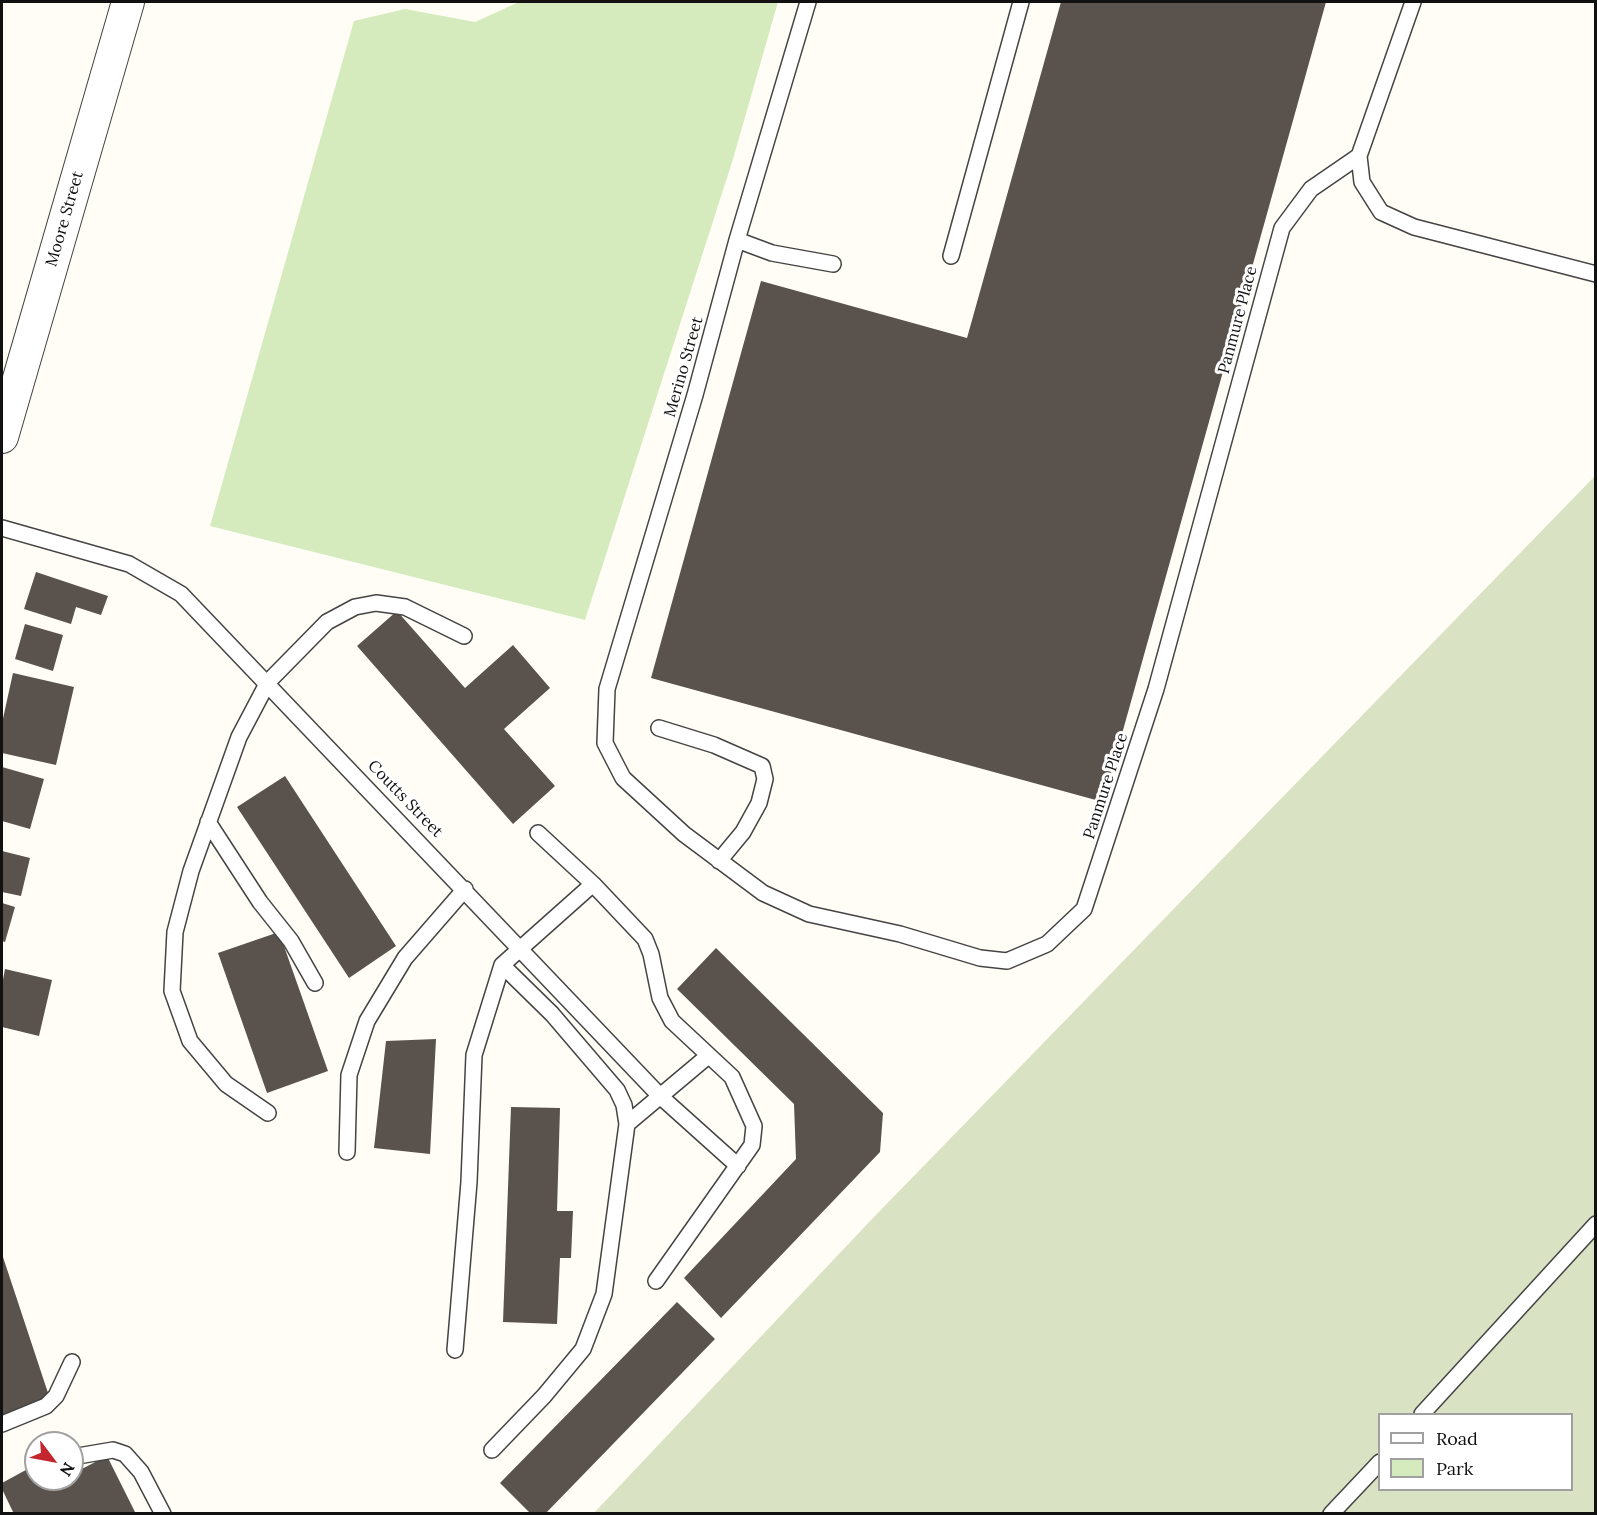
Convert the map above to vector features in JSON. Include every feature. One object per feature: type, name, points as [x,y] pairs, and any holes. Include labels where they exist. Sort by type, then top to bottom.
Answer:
[{"type":"street","name":"Moore Street","points":[[2,437],[128,2]]},
{"type":"lane","name":"Merino Street","points":[[605,743],[607,688],[695,396],[737,240],[808,2]]},
{"type":"lane","points":[[951,256],[1022,2]]},
{"type":"lane","points":[[1413,2],[1359,156],[1362,182],[1381,212],[1414,227],[1596,274]]},
{"type":"lane","name":"Panmure Place","points":[[605,743],[623,778],[684,834],[762,893],[809,914],[900,934],[980,958],[1007,961],[1047,944],[1084,909],[1156,689],[1282,228],[1311,189],[1359,156]]},
{"type":"lane","points":[[737,240],[772,253],[833,264]]},
{"type":"lane","name":"Coutts Street","points":[[2,528],[129,564],[181,594],[521,947],[660,1096],[738,1166]]},
{"type":"lane","points":[[268,1113],[226,1084],[190,1041],[172,991],[175,932],[208,822],[239,736],[268,682],[327,622],[356,607],[376,603],[405,607],[464,636]]},
{"type":"lane","points":[[658,728],[714,745],[762,766],[765,779],[759,803],[743,832],[719,861]]},
{"type":"lane","points":[[208,822],[260,902],[291,941],[315,983]]},
{"type":"lane","points":[[538,833],[593,884],[645,939],[651,954],[660,998],[672,1022],[732,1077],[754,1126],[752,1146],[656,1281]]},
{"type":"lane","points":[[455,1350],[469,1182],[474,1055],[502,965],[593,884]]},
{"type":"lane","points":[[347,1152],[349,1075],[367,1022],[405,958],[465,889]]},
{"type":"lane","points":[[492,1449],[544,1396],[583,1349],[604,1294],[627,1124],[624,1105],[617,1090],[552,1014],[502,965]]},
{"type":"lane","points":[[627,1124],[708,1056]]},
{"type":"lane","points":[[1423,1413],[1596,1224]]},
{"type":"lane","points":[[2,1424],[46,1406],[57,1396],[72,1362]]},
{"type":"lane","points":[[84,1454],[98,1450],[113,1450],[125,1454],[141,1472],[163,1514]]},
{"type":"lane","points":[[1331,1514],[1378,1464]]},
{"type":"green space","points":[[519,2],[778,2],[733,159],[585,620],[210,526],[354,21],[405,9],[475,22]]},
{"type":"green space","points":[[1595,476],[1595,1513],[593,1514],[872,1219]]},
{"type":"building","points":[[1061,2],[1326,2],[1103,802],[651,678],[761,281],[967,338]]},
{"type":"building","points":[[36,572],[108,596],[101,615],[76,607],[71,624],[24,609]]},
{"type":"building","points":[[397,611],[465,688],[513,645],[550,688],[504,729],[555,786],[513,824],[357,646]]},
{"type":"building","points":[[25,624],[63,635],[53,671],[15,659]]},
{"type":"building","points":[[13,673],[74,687],[56,765],[2,753],[2,723]]},
{"type":"building","points":[[2,767],[44,779],[30,829],[2,821]]},
{"type":"building","points":[[285,776],[396,946],[349,978],[237,807]]},
{"type":"building","points":[[2,851],[30,858],[21,896],[2,892]]},
{"type":"building","points":[[2,903],[15,907],[5,942],[2,941]]},
{"type":"building","points":[[279,932],[328,1071],[267,1093],[218,953]]},
{"type":"building","points":[[716,948],[883,1113],[880,1152],[721,1318],[684,1278],[796,1159],[794,1104],[677,989]]},
{"type":"building","points":[[5,969],[52,980],[39,1036],[2,1027],[2,985]]},
{"type":"building","points":[[436,1039],[430,1154],[374,1148],[386,1041]]},
{"type":"building","points":[[511,1107],[560,1108],[557,1211],[573,1211],[571,1258],[560,1258],[557,1324],[503,1322]]},
{"type":"building","points":[[2,1254],[50,1399],[2,1415]]},
{"type":"building","points":[[677,1302],[715,1339],[545,1514],[531,1514],[500,1483]]},
{"type":"building","points":[[107,1456],[136,1514],[14,1514],[2,1489],[2,1483],[24,1471],[24,1491],[84,1491],[84,1468]]}]
